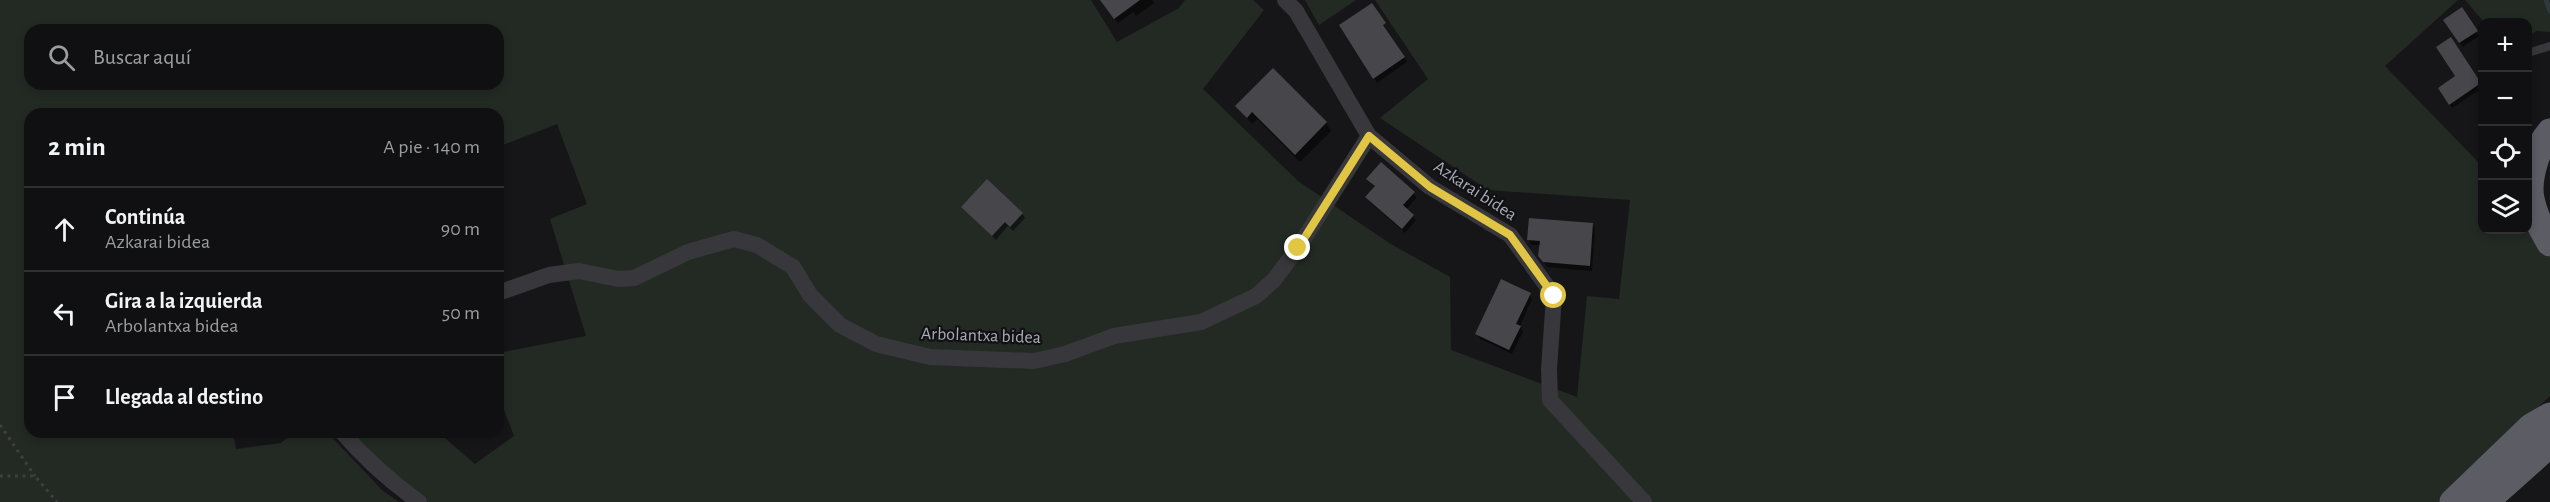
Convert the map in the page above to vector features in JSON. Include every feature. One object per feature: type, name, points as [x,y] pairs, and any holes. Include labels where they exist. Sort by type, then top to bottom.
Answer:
[{"type":"highway","points":[[2550,132],[2542,141],[2534,164],[2531,198],[2540,225],[2550,243]]},
{"type":"highway","points":[[2544,429],[2535,413],[2550,399]]},
{"type":"highway","points":[[2453,502],[2544,429]]},
{"type":"highway","points":[[2485,502],[2544,429]]},
{"type":"street","points":[[1285,0],[1296,11],[1369,136]]},
{"type":"street","name":"Arbolantxa bidea","points":[[504,292],[549,275],[579,271],[618,279],[634,278],[688,252],[734,239],[757,245],[793,267],[810,295],[840,325],[876,344],[930,357],[1034,361],[1065,354],[1114,336],[1201,322],[1256,296],[1274,280],[1292,256],[1369,136]]},
{"type":"street","name":"Azkarai bidea","points":[[1369,136],[1430,187],[1510,235],[1554,296],[1549,369],[1550,400],[1644,502]]},
{"type":"street","points":[[347,438],[391,482],[419,502]]},
{"type":"lane","points":[[2532,52],[2550,46]]},
{"type":"path","points":[[0,424],[34,476],[57,502]]},
{"type":"path","points":[[0,476],[34,476]]},
{"type":"shaded area","points":[[0,0],[1091,0],[1117,42],[1179,8],[1185,0],[1253,0],[1264,10],[1203,89],[1298,181],[1389,243],[1450,277],[1451,350],[1577,397],[1587,296],[1619,299],[1630,200],[1488,190],[1380,118],[1428,79],[1375,0],[2458,0],[2385,66],[2478,162],[2478,234],[2532,232],[2550,243],[2550,396],[2533,412],[2456,502],[428,502],[395,478],[356,438],[445,438],[475,464],[514,436],[504,410],[504,352],[586,336],[550,219],[587,204],[557,124],[504,145],[504,108],[24,108],[24,438],[234,438],[236,449],[281,443],[287,438],[333,438],[382,490],[399,502],[0,502]]},
{"type":"shaded area","points":[[1305,0],[1356,0],[1319,25]]},
{"type":"shaded area","points":[[2465,0],[2550,0],[2550,32],[2537,31],[2532,33],[2532,18],[2481,18]]},
{"type":"building","points":[[1100,0],[1140,0],[1114,19]]},
{"type":"building","points":[[1372,3],[1386,23],[1383,25],[1405,57],[1373,79],[1339,25]]},
{"type":"building","points":[[2462,7],[2478,31],[2459,43],[2443,20]]},
{"type":"building","points":[[2451,37],[2478,78],[2478,85],[2449,105],[2438,88],[2455,76],[2436,47]]},
{"type":"building","points":[[1273,68],[1327,122],[1295,155],[1252,112],[1247,118],[1235,106]]},
{"type":"building","points":[[1381,162],[1415,192],[1403,205],[1414,215],[1402,229],[1365,197],[1375,186],[1366,179]]},
{"type":"building","points":[[987,179],[1023,213],[1010,227],[1005,222],[992,236],[961,207]]},
{"type":"building","points":[[1529,218],[1593,223],[1590,266],[1543,262],[1538,256],[1540,241],[1527,240]]},
{"type":"building","points":[[1501,279],[1531,293],[1516,324],[1521,326],[1509,350],[1475,334]]},
{"type":"waterway","points":[[2546,0],[2550,11]]},
{"type":"route","points":[[1298,248],[1369,136],[1430,187],[1510,235],[1554,296]]}]
